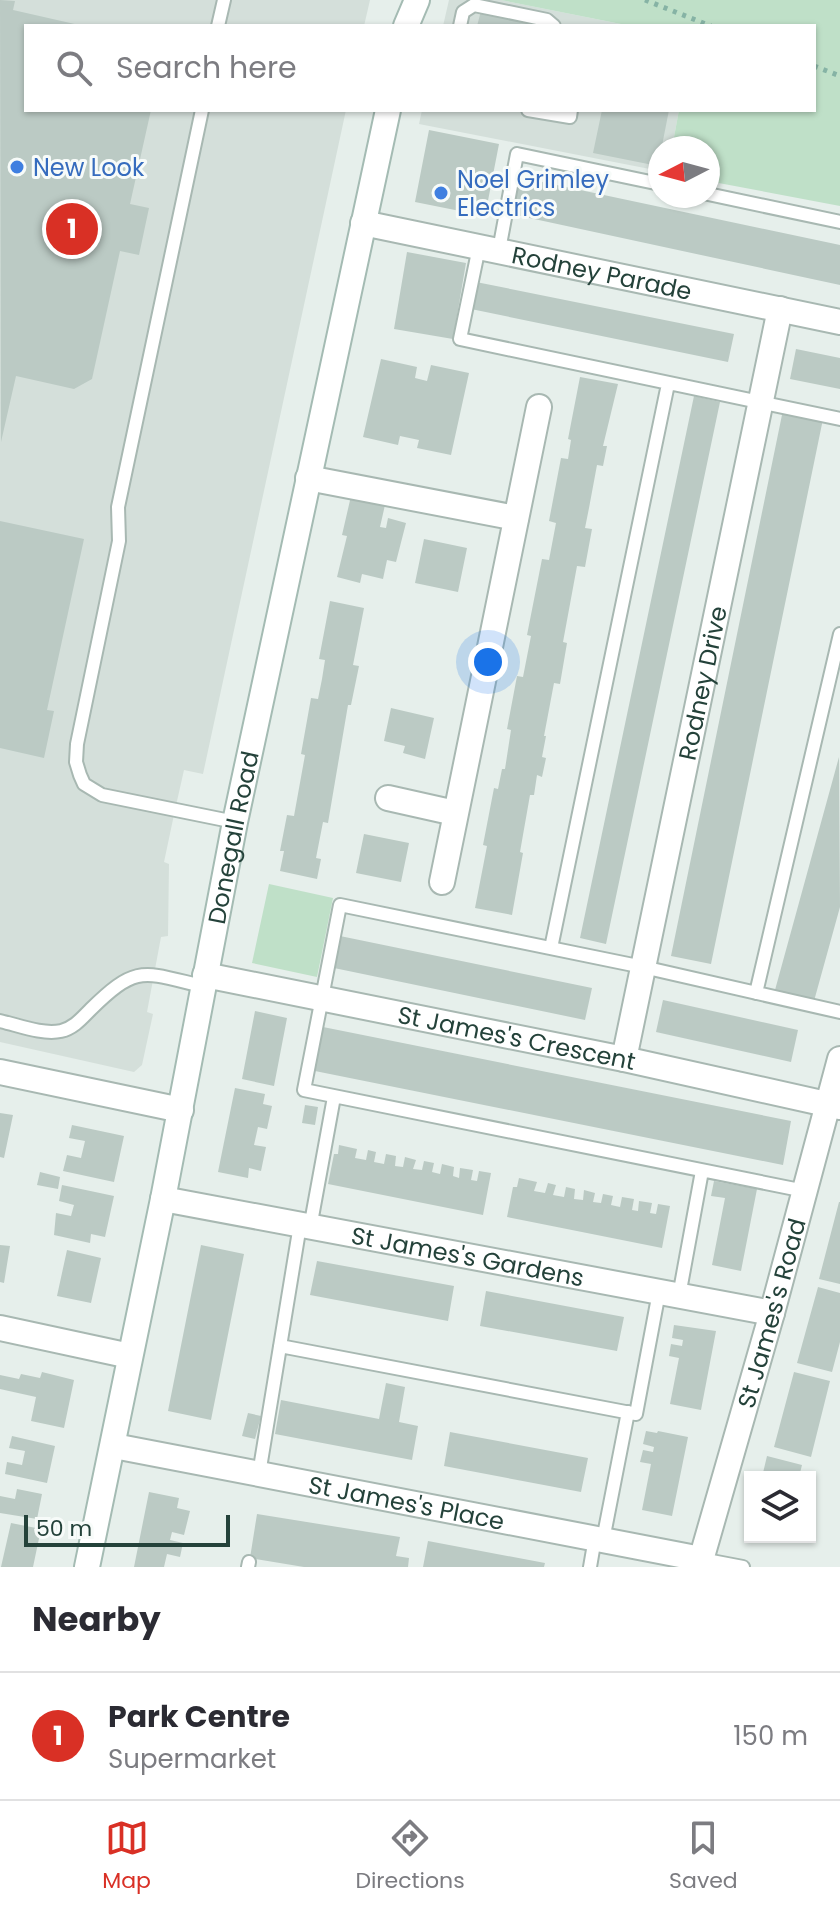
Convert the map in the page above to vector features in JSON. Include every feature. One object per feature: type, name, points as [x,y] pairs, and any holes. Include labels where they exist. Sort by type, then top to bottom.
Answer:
[{"type":"street","points":[[400,0],[404,24]]},
{"type":"street","points":[[405,24],[417,0]]},
{"type":"street","name":"Donegall Road","points":[[87,1567],[181,1110],[235,822],[388,112]]},
{"type":"street","name":"Rodney Parade","points":[[363,223],[840,322]]},
{"type":"street","name":"Rodney Drive","points":[[624,1059],[780,309]]},
{"type":"street","points":[[442,882],[539,407]]},
{"type":"street","points":[[308,478],[516,518]]},
{"type":"street","points":[[388,798],[455,813]]},
{"type":"street","name":"St James's Crescent","points":[[204,980],[624,1059],[833,1106]]},
{"type":"street","name":"St James's Road","points":[[700,1563],[805,1191],[833,1106],[840,1059]]},
{"type":"street","points":[[0,1072],[181,1110]]},
{"type":"street","name":"St James's Gardens","points":[[163,1199],[772,1313]]},
{"type":"street","points":[[0,1328],[130,1356]]},
{"type":"street","name":"St James's Place","points":[[114,1446],[599,1539],[700,1563]]},
{"type":"lane","points":[[218,24],[224,0]]},
{"type":"lane","points":[[460,24],[463,12],[474,5],[547,20],[552,24]]},
{"type":"lane","points":[[202,112],[118,507],[119,541],[80,726],[76,762],[84,784],[102,795],[235,822]]},
{"type":"lane","points":[[549,112],[570,117],[571,112]]},
{"type":"lane","points":[[648,181],[517,154],[460,339],[840,419]]},
{"type":"lane","points":[[720,197],[840,222]]},
{"type":"lane","points":[[551,948],[668,384]]},
{"type":"lane","points":[[756,993],[840,634]]},
{"type":"lane","points":[[805,1191],[304,1090],[321,1000],[340,905],[643,967],[840,1012]]},
{"type":"lane","points":[[0,1021],[42,1031],[64,1030],[74,1025],[121,981],[138,975],[204,980]]},
{"type":"lane","points":[[259,1474],[280,1346],[334,1097]]},
{"type":"lane","points":[[280,1346],[636,1414],[702,1171]]},
{"type":"lane","points":[[590,1567],[628,1412]]},
{"type":"lane","points":[[700,1563],[743,1567]]},
{"type":"path","points":[[645,0],[706,24]]},
{"type":"path","points":[[816,67],[840,76]]},
{"type":"shaded area","points":[[0,0],[370,0],[364,24],[24,24],[24,112],[346,112],[203,774],[184,770],[175,810],[164,862],[169,864],[168,936],[161,937],[147,1012],[153,1014],[142,1065],[134,1072],[0,1042]]},
{"type":"shaded area","points":[[449,0],[501,0],[621,24],[443,24]]},
{"type":"shaded area","points":[[422,112],[679,112],[674,136],[648,136],[648,169],[419,124]]},
{"type":"green space","points":[[501,0],[840,0],[840,206],[720,183],[720,136],[674,136],[679,112],[816,112],[816,24],[621,24]]},
{"type":"green space","points":[[269,884],[333,898],[317,977],[252,963]]},
{"type":"building","points":[[0,0],[15,1],[13,10],[75,24],[24,24],[24,112],[151,112],[130,204],[149,208],[139,255],[120,251],[92,379],[74,389],[16,376],[1,442]]},
{"type":"building","points":[[481,11],[538,24],[478,24]]},
{"type":"building","points":[[602,112],[669,112],[664,136],[648,136],[648,164],[593,153]]},
{"type":"building","points":[[429,130],[499,144],[485,216],[415,202]]},
{"type":"building","points":[[519,177],[648,204],[648,208],[665,208],[840,245],[840,285],[511,214]]},
{"type":"building","points":[[407,252],[466,263],[453,339],[394,329]]},
{"type":"building","points":[[476,282],[734,334],[728,362],[471,309]]},
{"type":"building","points":[[796,349],[840,358],[840,389],[790,379]]},
{"type":"building","points":[[381,359],[417,367],[415,378],[427,381],[431,365],[469,373],[451,455],[417,448],[419,440],[400,436],[398,445],[363,437]]},
{"type":"building","points":[[580,377],[618,384],[603,446],[607,446],[603,466],[597,465],[585,528],[592,529],[585,567],[577,566],[563,642],[567,643],[560,684],[554,683],[544,736],[542,757],[546,758],[542,777],[537,775],[534,795],[530,795],[512,915],[475,908],[494,788],[498,789],[502,769],[505,769],[511,730],[507,729],[517,676],[523,677],[531,636],[527,635],[542,559],[549,560],[556,523],[549,521],[561,458],[568,459],[571,440],[568,439]]},
{"type":"building","points":[[694,396],[720,402],[606,944],[580,938]]},
{"type":"building","points":[[783,410],[823,419],[711,964],[671,956]]},
{"type":"building","points":[[351,496],[385,505],[380,527],[386,528],[388,518],[406,523],[396,562],[387,560],[383,579],[362,574],[360,583],[337,577],[347,536],[342,535]]},
{"type":"building","points":[[0,521],[84,539],[47,710],[54,711],[44,758],[0,748]]},
{"type":"building","points":[[424,539],[467,548],[458,592],[415,583]]},
{"type":"building","points":[[330,601],[364,608],[353,665],[359,666],[351,705],[348,705],[328,823],[323,822],[316,858],[321,859],[317,879],[280,871],[284,851],[280,851],[287,815],[294,816],[311,698],[318,699],[322,679],[325,660],[319,659]]},
{"type":"building","points":[[391,708],[434,718],[425,759],[403,753],[405,746],[384,741]]},
{"type":"building","points":[[839,757],[840,907],[814,1001],[775,990]]},
{"type":"building","points":[[364,834],[409,843],[401,882],[356,873]]},
{"type":"building","points":[[340,936],[592,988],[585,1020],[334,968]]},
{"type":"building","points":[[663,1000],[798,1030],[791,1062],[656,1032]]},
{"type":"building","points":[[255,1011],[287,1018],[274,1086],[242,1079]]},
{"type":"building","points":[[318,1026],[791,1121],[783,1165],[310,1070]]},
{"type":"building","points":[[235,1088],[265,1094],[263,1104],[272,1106],[267,1129],[258,1127],[254,1145],[266,1147],[261,1171],[249,1168],[248,1178],[218,1172]]},
{"type":"building","points":[[305,1105],[318,1107],[315,1125],[302,1123]]},
{"type":"building","points":[[0,1113],[13,1115],[4,1158],[0,1157]]},
{"type":"building","points":[[72,1125],[124,1136],[114,1182],[63,1171],[67,1155],[81,1158],[85,1141],[69,1138]]},
{"type":"building","points":[[339,1145],[357,1149],[355,1158],[366,1160],[368,1150],[376,1152],[374,1162],[384,1164],[386,1154],[396,1156],[395,1166],[403,1167],[405,1157],[416,1160],[413,1169],[422,1170],[424,1161],[434,1163],[432,1172],[440,1174],[442,1164],[454,1167],[453,1176],[459,1178],[460,1168],[473,1170],[471,1180],[477,1181],[479,1171],[491,1173],[483,1215],[328,1184]]},
{"type":"building","points":[[40,1172],[60,1177],[58,1189],[37,1185]]},
{"type":"building","points":[[519,1178],[537,1182],[534,1191],[545,1193],[548,1183],[556,1185],[553,1195],[564,1197],[566,1187],[575,1189],[574,1199],[583,1200],[584,1190],[595,1193],[593,1202],[601,1203],[603,1194],[613,1196],[611,1205],[620,1207],[622,1197],[634,1199],[632,1210],[638,1211],[639,1201],[652,1203],[650,1213],[656,1214],[658,1204],[670,1206],[662,1248],[507,1217],[513,1187],[517,1187]]},
{"type":"building","points":[[714,1181],[757,1189],[741,1271],[712,1265],[725,1198],[711,1196]]},
{"type":"building","points":[[62,1185],[114,1196],[105,1237],[91,1234],[90,1243],[54,1235],[56,1213],[71,1216],[74,1205],[59,1201]]},
{"type":"building","points":[[840,1202],[840,1284],[819,1279]]},
{"type":"building","points":[[0,1245],[10,1246],[4,1283],[0,1282]]},
{"type":"building","points":[[201,1245],[244,1254],[211,1420],[168,1411]]},
{"type":"building","points":[[67,1250],[101,1258],[91,1303],[57,1296]]},
{"type":"building","points":[[317,1261],[454,1286],[448,1321],[310,1295]]},
{"type":"building","points":[[818,1287],[840,1293],[840,1342],[832,1372],[797,1363]]},
{"type":"building","points":[[486,1291],[624,1317],[617,1351],[480,1326]]},
{"type":"building","points":[[674,1325],[716,1331],[701,1410],[670,1404],[679,1358],[669,1356],[671,1344],[682,1346],[683,1340],[672,1338]]},
{"type":"building","points":[[42,1372],[74,1380],[64,1428],[31,1421],[36,1397],[0,1389],[0,1375],[19,1379],[21,1374],[40,1378]]},
{"type":"building","points":[[794,1372],[830,1381],[811,1457],[774,1447]]},
{"type":"building","points":[[386,1383],[405,1387],[399,1422],[418,1426],[412,1460],[275,1434],[281,1400],[379,1419]]},
{"type":"building","points":[[248,1413],[261,1416],[255,1439],[242,1436]]},
{"type":"building","points":[[646,1431],[688,1437],[672,1516],[642,1510],[651,1464],[640,1462],[643,1450],[653,1452],[654,1447],[643,1444]]},
{"type":"building","points":[[450,1432],[588,1458],[581,1492],[444,1466]]},
{"type":"building","points":[[12,1436],[55,1446],[47,1483],[5,1474],[7,1462],[22,1465],[25,1451],[9,1448]]},
{"type":"building","points":[[767,1456],[802,1465],[800,1471],[763,1471]]},
{"type":"building","points":[[17,1489],[42,1494],[37,1519],[0,1513],[0,1496],[15,1499]]},
{"type":"building","points":[[149,1492],[179,1498],[177,1508],[190,1511],[184,1535],[172,1532],[170,1540],[183,1543],[180,1557],[167,1554],[164,1567],[134,1567]]},
{"type":"building","points":[[257,1514],[400,1537],[396,1556],[409,1558],[408,1567],[304,1567],[250,1558]]},
{"type":"building","points":[[11,1523],[41,1529],[33,1567],[1,1567]]},
{"type":"building","points":[[428,1541],[545,1563],[544,1567],[423,1567]]},
{"type":"place","name":"New Look","points":[[17,167]]},
{"type":"place","name":"Noel Grimley Electrics","points":[[441,193]]},
{"type":"place","name":"Park Centre","points":[[72,229]]}]
